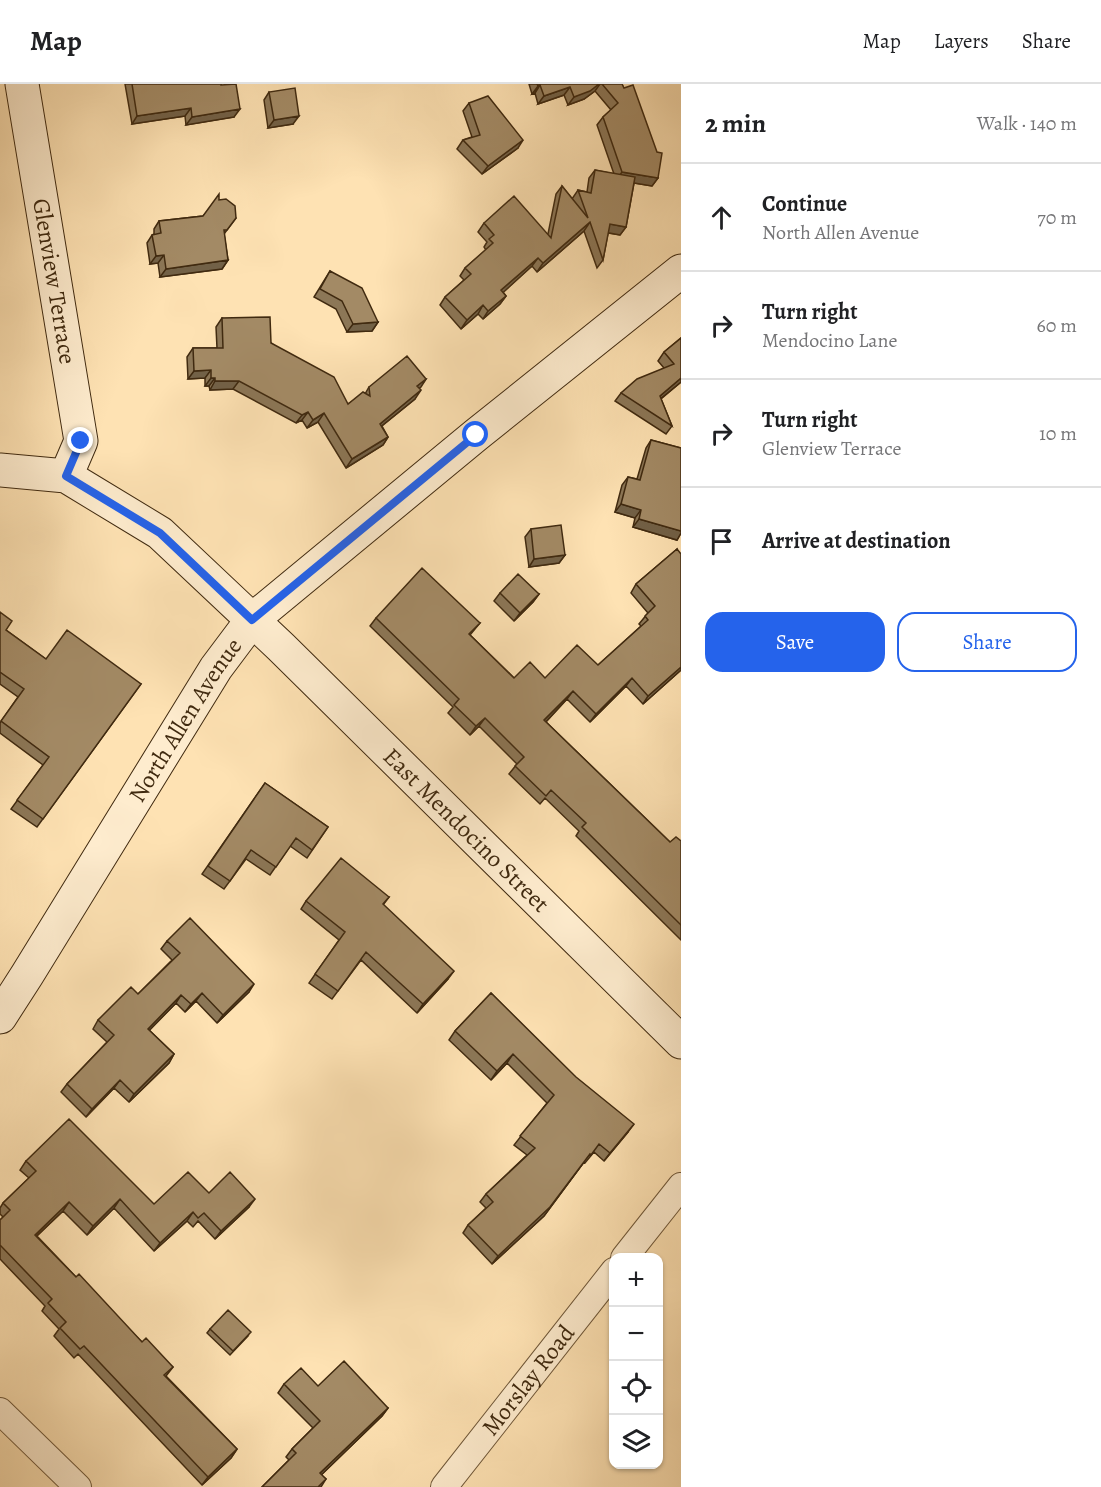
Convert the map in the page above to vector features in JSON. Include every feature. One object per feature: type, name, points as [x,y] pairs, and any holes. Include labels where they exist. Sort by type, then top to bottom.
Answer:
[{"type":"street","name":"Glenview Terrace","points":[[22,84],[81,441],[66,476]]},
{"type":"street","name":"North Allen Avenue","points":[[0,1017],[216,668],[252,620],[476,435],[681,271]]},
{"type":"street","points":[[0,470],[66,476]]},
{"type":"street","name":"East Mendocino Street","points":[[66,476],[160,533],[252,620],[681,1042]]},
{"type":"street","points":[[627,1253],[681,1186]]},
{"type":"street","name":"Morslay Road","points":[[444,1487],[609,1277]]},
{"type":"street","points":[[0,1411],[78,1487]]},
{"type":"building","points":[[132,84],[236,84],[240,109],[192,117],[191,108],[137,116]]},
{"type":"building","points":[[537,84],[599,84],[590,91],[574,97],[570,87],[544,96],[540,85]]},
{"type":"building","points":[[602,84],[622,84],[624,88],[633,85],[657,152],[662,153],[658,178],[622,172],[603,117],[618,103]]},
{"type":"building","points":[[295,88],[299,116],[274,120],[269,92]]},
{"type":"building","points":[[488,96],[523,140],[488,166],[463,140],[480,135],[469,103]]},
{"type":"building","points":[[595,170],[635,177],[626,227],[610,224],[603,260],[590,222],[543,263],[538,258],[501,290],[506,296],[488,311],[483,305],[467,320],[445,297],[471,274],[465,268],[493,243],[489,239],[494,235],[484,223],[514,196],[551,238],[562,186],[588,218],[578,190],[591,193]]},
{"type":"building","points":[[219,194],[219,200],[226,199],[235,206],[236,218],[227,230],[224,230],[228,260],[166,269],[164,255],[156,256],[152,235],[161,233],[159,221],[203,216]]},
{"type":"building","points":[[330,271],[362,288],[378,322],[353,324],[342,301],[320,289]]},
{"type":"building","points":[[270,317],[271,343],[334,377],[348,404],[363,392],[370,396],[369,387],[407,356],[426,379],[417,386],[421,390],[380,424],[388,437],[352,459],[324,413],[313,420],[308,412],[302,415],[239,381],[215,381],[215,378],[211,378],[211,370],[194,371],[193,348],[223,348],[222,318]]},
{"type":"building","points":[[681,338],[681,378],[660,396],[672,426],[621,393],[637,379],[674,364],[664,352]]},
{"type":"building","points":[[651,440],[681,448],[681,531],[639,519],[641,510],[621,504],[628,477],[640,480]]},
{"type":"building","points":[[561,525],[565,555],[534,559],[531,529]]},
{"type":"building","points":[[677,549],[681,554],[681,667],[648,696],[632,678],[596,714],[573,691],[544,720],[670,842],[676,837],[681,841],[681,925],[582,827],[586,823],[551,790],[546,796],[515,766],[524,757],[485,718],[476,726],[454,705],[459,699],[376,618],[422,568],[480,623],[469,634],[514,678],[530,662],[545,678],[577,645],[598,665],[648,620],[645,616],[655,606],[636,584]]},
{"type":"building","points":[[518,574],[539,594],[520,613],[500,593]]},
{"type":"building","points":[[0,612],[12,621],[6,630],[46,659],[67,630],[141,684],[43,819],[17,800],[49,757],[1,721],[24,689],[0,672]]},
{"type":"building","points":[[265,783],[328,827],[312,850],[296,838],[276,867],[251,850],[230,881],[208,866]]},
{"type":"building","points":[[341,858],[389,897],[383,904],[454,971],[423,1004],[366,952],[338,991],[315,974],[345,932],[306,901]]},
{"type":"building","points":[[190,918],[254,984],[223,1015],[202,993],[191,1004],[181,995],[148,1029],[174,1054],[134,1094],[120,1080],[92,1109],[67,1084],[114,1035],[98,1020],[131,987],[138,994],[180,953],[167,941]]},
{"type":"building","points":[[491,993],[576,1077],[634,1124],[610,1153],[599,1144],[550,1207],[498,1256],[468,1225],[493,1202],[486,1194],[535,1148],[520,1136],[554,1095],[513,1054],[497,1071],[455,1031]]},
{"type":"building","points":[[69,1119],[154,1204],[188,1172],[209,1193],[230,1172],[255,1199],[221,1231],[204,1213],[198,1218],[193,1212],[160,1243],[120,1199],[93,1226],[69,1202],[35,1235],[76,1277],[79,1274],[142,1342],[146,1338],[173,1367],[164,1375],[237,1449],[208,1477],[84,1346],[80,1349],[60,1328],[66,1322],[48,1303],[52,1299],[0,1245],[0,1220],[10,1210],[3,1203],[36,1171],[26,1161]]},
{"type":"building","points":[[228,1310],[251,1332],[233,1351],[210,1329]]},
{"type":"building","points":[[344,1361],[388,1408],[320,1473],[326,1479],[318,1487],[262,1487],[296,1453],[292,1449],[320,1421],[284,1384],[301,1368],[318,1386]]},
{"type":"route","points":[[81,441],[66,476],[160,533],[252,620],[476,435]]}]
